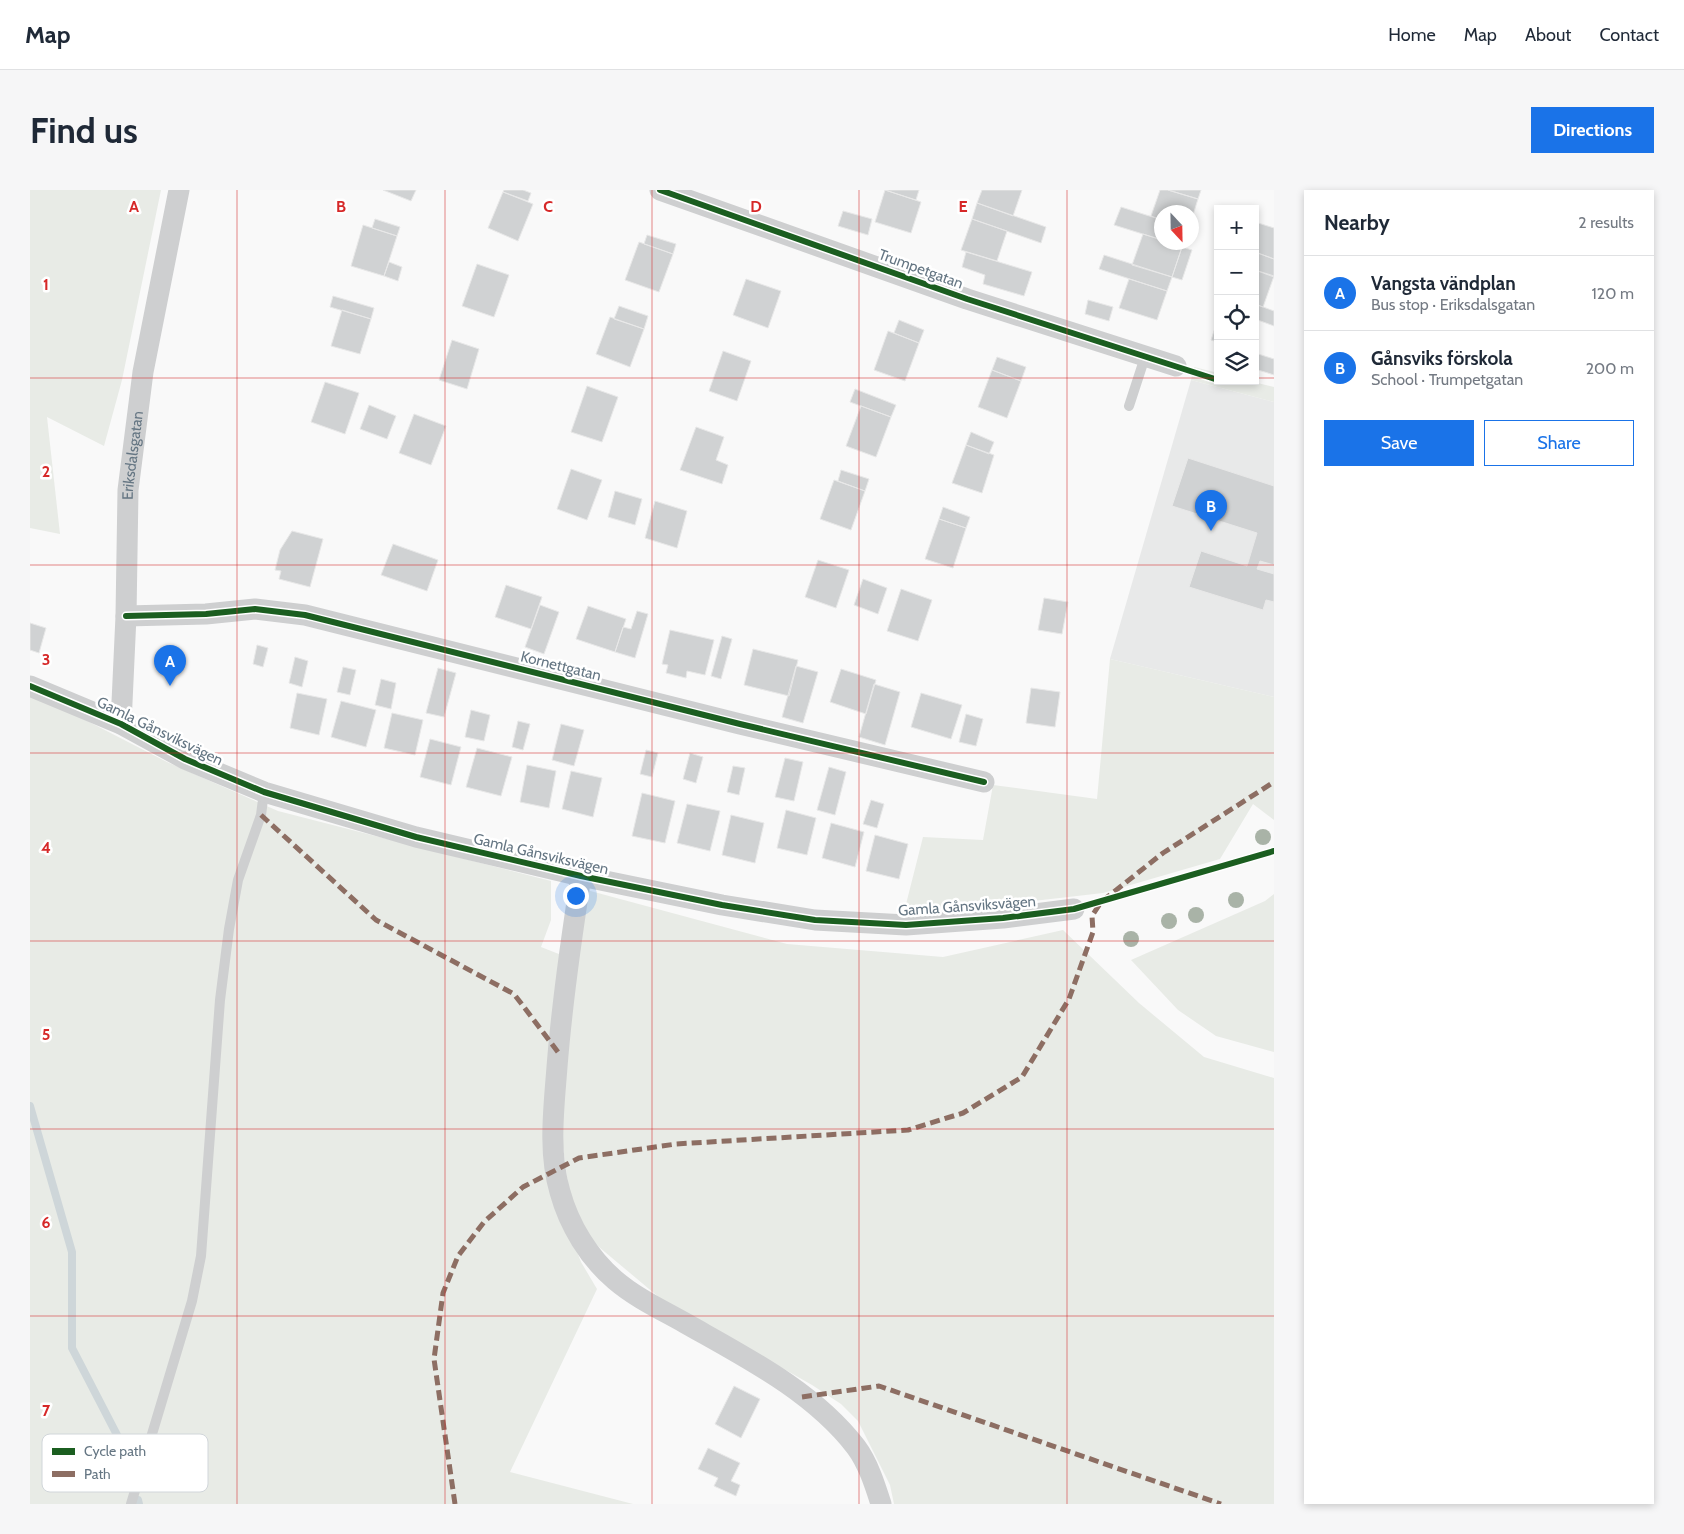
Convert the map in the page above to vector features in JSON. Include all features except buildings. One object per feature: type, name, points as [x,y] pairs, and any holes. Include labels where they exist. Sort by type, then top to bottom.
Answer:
[{"type":"street","name":"Eriksdalsgatan","points":[[121,724],[126,616],[128,490],[142,382],[179,190]]},
{"type":"street","name":"Trumpetgatan","points":[[660,190],[967,299],[1176,366]]},
{"type":"street","name":"Kornettgatan","points":[[126,616],[206,614],[255,609],[305,615],[730,722],[984,782]]},
{"type":"street","name":"Gamla Gånsviksvägen","points":[[30,686],[121,724],[186,759],[264,792],[416,837],[581,876],[722,905],[816,920],[906,925],[1003,918],[1074,909]]},
{"type":"street","points":[[581,876],[565,973],[554,1108],[553,1152],[559,1191],[570,1222],[591,1254],[615,1280],[641,1299],[751,1360],[791,1388],[835,1423],[857,1448],[873,1478],[881,1504]]},
{"type":"lane","points":[[1129,406],[1145,357]]},
{"type":"lane","points":[[152,1434],[189,1310],[201,1256],[220,1000],[228,938],[238,880],[261,815],[264,792]]},
{"type":"lane","points":[[131,1504],[135,1492]]},
{"type":"shaded area","points":[[30,190],[161,190],[122,380],[104,446],[47,417],[60,534],[30,528]]},
{"type":"shaded area","points":[[1194,367],[1214,372],[1214,385],[1259,385],[1259,383],[1274,387],[1274,402],[1191,380]]},
{"type":"shaded area","points":[[1191,380],[1274,402],[1274,697],[1110,659]]},
{"type":"shaded area","points":[[1110,659],[1274,697],[1274,820],[1253,804],[1220,859],[1103,893],[903,916],[923,837],[983,840],[993,785],[1097,799]]},
{"type":"shaded area","points":[[30,697],[64,709],[167,762],[278,811],[551,881],[551,920],[541,947],[564,956],[555,1194],[581,1262],[597,1289],[510,1472],[633,1504],[30,1504]]},
{"type":"shaded area","points":[[583,889],[787,944],[943,957],[1063,930],[1139,1003],[1204,1057],[1274,1078],[1274,1504],[894,1504],[890,1485],[858,1421],[841,1404],[812,1385],[661,1299],[593,1242],[571,1208],[561,1131]]},
{"type":"shaded area","points":[[1274,894],[1274,1052],[1216,1036],[1178,1010],[1131,960],[1265,901]]},
{"type":"waterway","points":[[30,1106],[72,1252],[72,1348],[117,1434]]},
{"type":"waterway","points":[[138,1500],[139,1504]]},
{"type":"marked path","points":[[455,1504],[434,1359],[443,1293],[458,1256],[484,1222],[523,1187],[579,1158],[676,1144],[908,1130],[963,1113],[1022,1077],[1069,999],[1093,932],[1092,916],[1101,902],[1163,853],[1274,782]]},
{"type":"marked path","points":[[261,815],[376,920],[514,994],[558,1052]]},
{"type":"marked path","points":[[802,1397],[879,1386],[1221,1504]]},
{"type":"cycle path","points":[[660,190],[967,299],[1214,379]]},
{"type":"cycle path","points":[[126,616],[206,614],[255,609],[305,615],[740,724],[984,782]]},
{"type":"cycle path","points":[[30,686],[121,724],[185,759],[264,792],[416,837],[581,876],[722,905],[815,920],[906,925],[1003,918],[1074,909],[1274,851]]},
{"type":"place","name":"Gånsviks förskola","points":[[1211,531]]},
{"type":"place","name":"Vangsta vändplan","points":[[170,686]]}]
